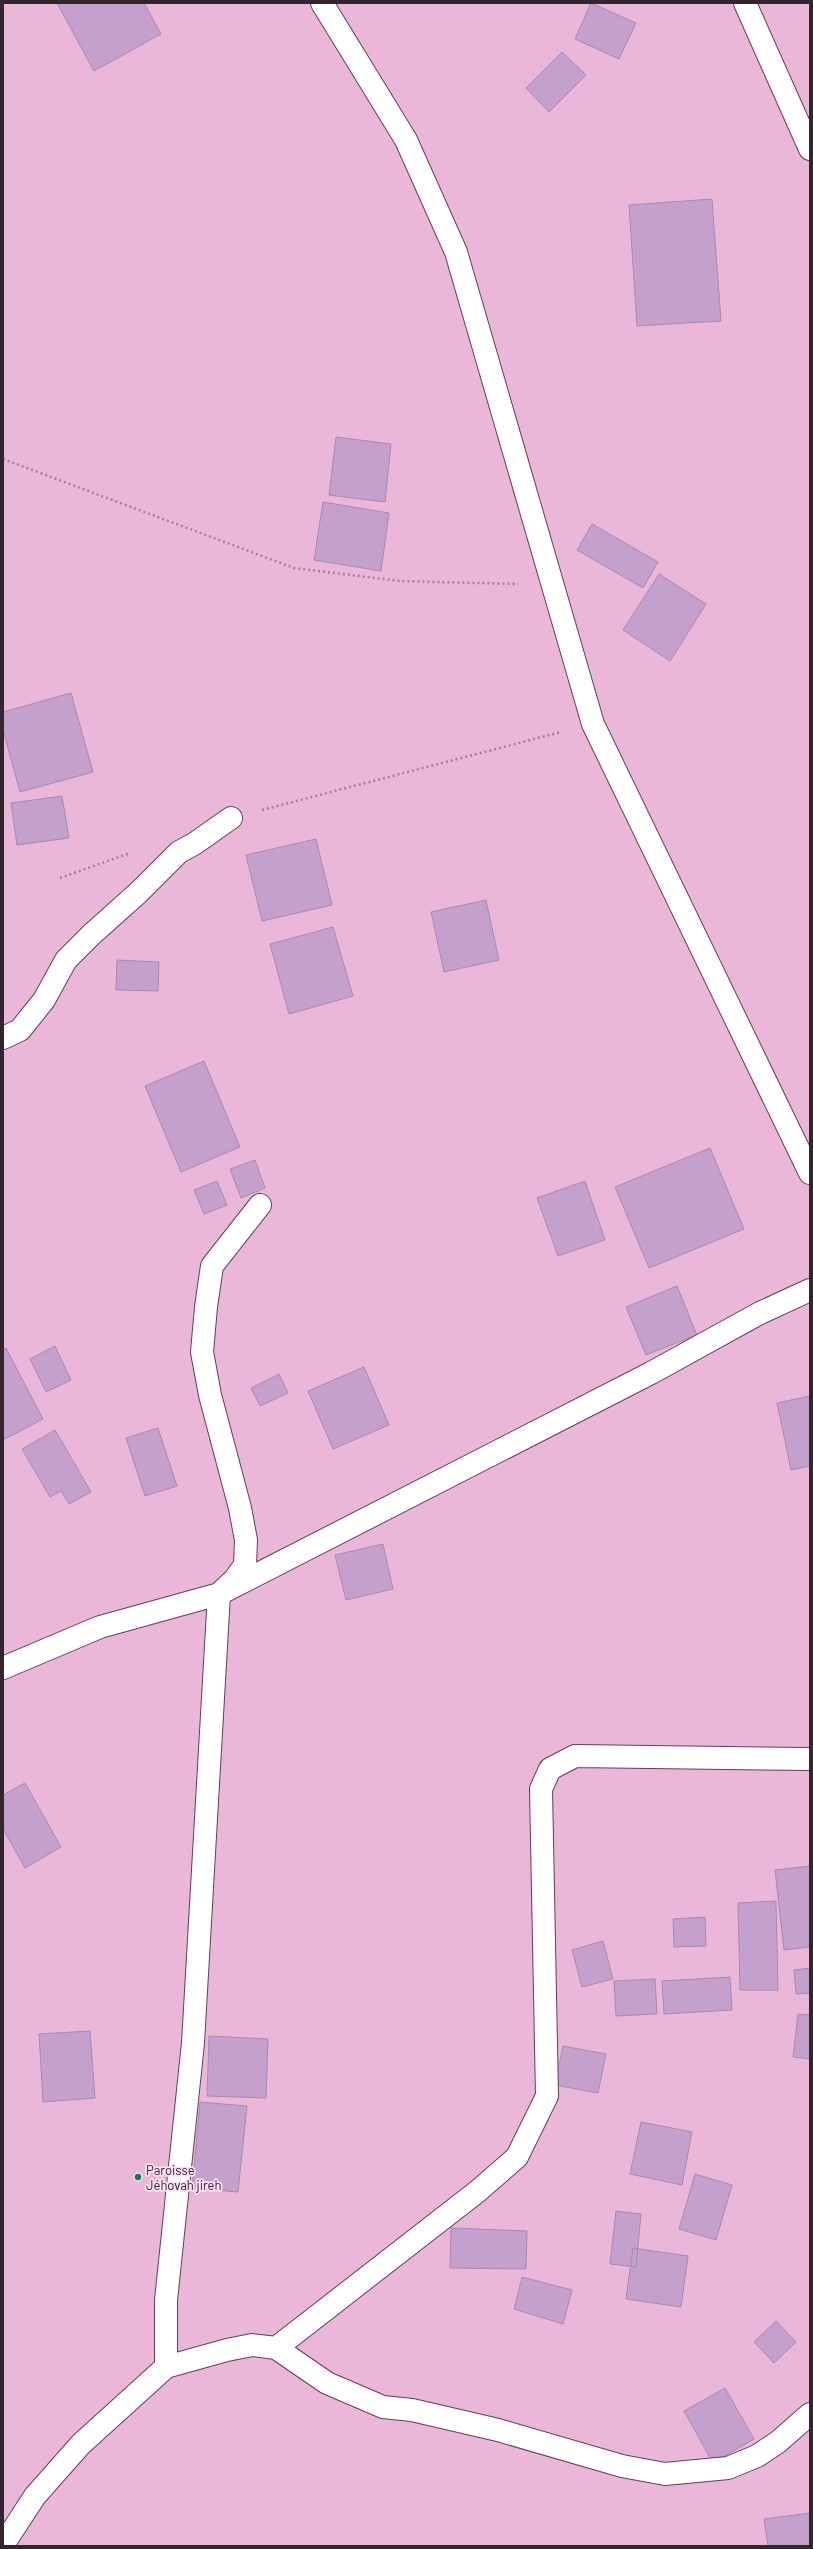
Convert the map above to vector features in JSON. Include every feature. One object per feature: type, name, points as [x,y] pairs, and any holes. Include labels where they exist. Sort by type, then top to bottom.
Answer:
[{"type":"street","points":[[322,3],[406,140],[456,252],[592,724],[810,1173]]},
{"type":"street","points":[[745,3],[810,149]]},
{"type":"street","points":[[3,1038],[20,1030],[44,1000],[66,960],[91,934],[139,892],[179,852],[194,844],[231,818]]},
{"type":"street","points":[[166,2367],[166,2300],[193,2043],[219,1594],[246,1565],[246,1540],[240,1508],[210,1395],[203,1360],[206,1307],[212,1266],[260,1205]]},
{"type":"street","points":[[5,1661],[100,1627],[219,1594],[644,1377],[760,1313],[810,1290]]},
{"type":"street","points":[[276,2348],[478,2191],[517,2157],[547,2096],[541,1789],[550,1769],[575,1756],[810,1759]]},
{"type":"street","points":[[3,2544],[35,2496],[81,2444],[166,2367],[227,2350],[252,2345],[276,2348],[327,2383],[383,2407],[412,2410],[498,2430],[622,2466],[665,2474],[728,2468],[757,2456],[778,2442],[810,2414]]},
{"type":"path","points":[[3,459],[294,568],[400,581],[551,584]]},
{"type":"path","points":[[231,818],[592,724]]},
{"type":"path","points":[[60,878],[134,852]]},
{"type":"building","points":[[57,3],[144,3],[161,34],[94,71]]},
{"type":"building","points":[[591,3],[636,23],[619,59],[575,39]]},
{"type":"building","points":[[562,52],[586,75],[549,112],[526,88]]},
{"type":"building","points":[[712,199],[721,321],[637,326],[629,205]]},
{"type":"building","points":[[336,437],[391,444],[385,502],[329,495]]},
{"type":"building","points":[[323,502],[389,513],[381,571],[314,560]]},
{"type":"building","points":[[592,524],[658,562],[643,588],[577,550]]},
{"type":"building","points":[[659,574],[706,604],[670,661],[623,630]]},
{"type":"building","points":[[71,693],[93,772],[20,792],[3,730],[3,712]]},
{"type":"building","points":[[62,796],[69,838],[17,845],[11,803]]},
{"type":"building","points":[[316,839],[332,905],[262,921],[246,855]]},
{"type":"building","points":[[486,900],[499,960],[444,972],[431,912]]},
{"type":"building","points":[[333,927],[353,996],[289,1014],[270,944]]},
{"type":"building","points":[[117,960],[159,962],[158,991],[116,990]]},
{"type":"building","points":[[204,1061],[240,1147],[181,1172],[145,1086]]},
{"type":"building","points":[[710,1148],[744,1229],[649,1268],[615,1187]]},
{"type":"building","points":[[255,1160],[265,1188],[241,1198],[230,1169]]},
{"type":"building","points":[[217,1181],[227,1205],[204,1214],[194,1190]]},
{"type":"building","points":[[585,1181],[605,1240],[558,1256],[537,1198]]},
{"type":"building","points":[[677,1286],[697,1335],[646,1355],[626,1307]]},
{"type":"building","points":[[55,1346],[71,1380],[46,1392],[30,1359]]},
{"type":"building","points":[[6,1348],[43,1419],[3,1440],[3,1349]]},
{"type":"building","points":[[364,1367],[389,1425],[333,1449],[308,1391]]},
{"type":"building","points":[[279,1374],[288,1393],[260,1406],[251,1388]]},
{"type":"building","points":[[810,1396],[810,1466],[791,1470],[777,1403]]},
{"type":"building","points":[[158,1428],[177,1486],[145,1496],[126,1438]]},
{"type":"building","points":[[55,1430],[91,1492],[69,1504],[61,1491],[50,1497],[22,1449]]},
{"type":"building","points":[[383,1544],[393,1589],[346,1600],[335,1555]]},
{"type":"building","points":[[25,1783],[61,1847],[25,1868],[3,1829],[3,1795]]},
{"type":"building","points":[[810,1866],[810,1947],[784,1950],[775,1870]]},
{"type":"building","points":[[776,1901],[778,1990],[740,1990],[738,1903]]},
{"type":"building","points":[[705,1917],[706,1946],[674,1947],[673,1919]]},
{"type":"building","points":[[603,1941],[613,1979],[582,1987],[572,1950]]},
{"type":"building","points":[[810,1968],[810,1993],[796,1994],[794,1970]]},
{"type":"building","points":[[730,1977],[732,2010],[664,2014],[662,1981]]},
{"type":"building","points":[[655,1979],[657,2014],[616,2016],[614,1981]]},
{"type":"building","points":[[798,2014],[810,2015],[810,2059],[793,2057]]},
{"type":"building","points":[[90,2031],[95,2098],[43,2102],[39,2034]]},
{"type":"building","points":[[209,2036],[268,2039],[266,2098],[207,2096]]},
{"type":"building","points":[[563,2046],[606,2054],[598,2093],[555,2085]]},
{"type":"building","points":[[200,2102],[247,2106],[238,2192],[192,2188]]},
{"type":"building","points":[[641,2122],[692,2132],[682,2185],[630,2174]]},
{"type":"building","points":[[695,2174],[732,2185],[716,2240],[679,2229]]},
{"type":"building","points":[[616,2211],[641,2214],[636,2267],[610,2264]]},
{"type":"building","points":[[451,2228],[527,2231],[526,2269],[450,2268]]},
{"type":"building","points":[[633,2248],[688,2256],[681,2307],[626,2299]]},
{"type":"building","points":[[522,2277],[572,2290],[563,2324],[514,2309]]},
{"type":"building","points":[[776,2321],[796,2342],[774,2363],[754,2342]]},
{"type":"building","points":[[725,2388],[754,2439],[713,2463],[684,2411]]},
{"type":"building","points":[[810,2513],[810,2546],[768,2546],[764,2519]]},
{"type":"place","name":"Paroisse Jéhovah jireh","points":[[138,2177]]}]
